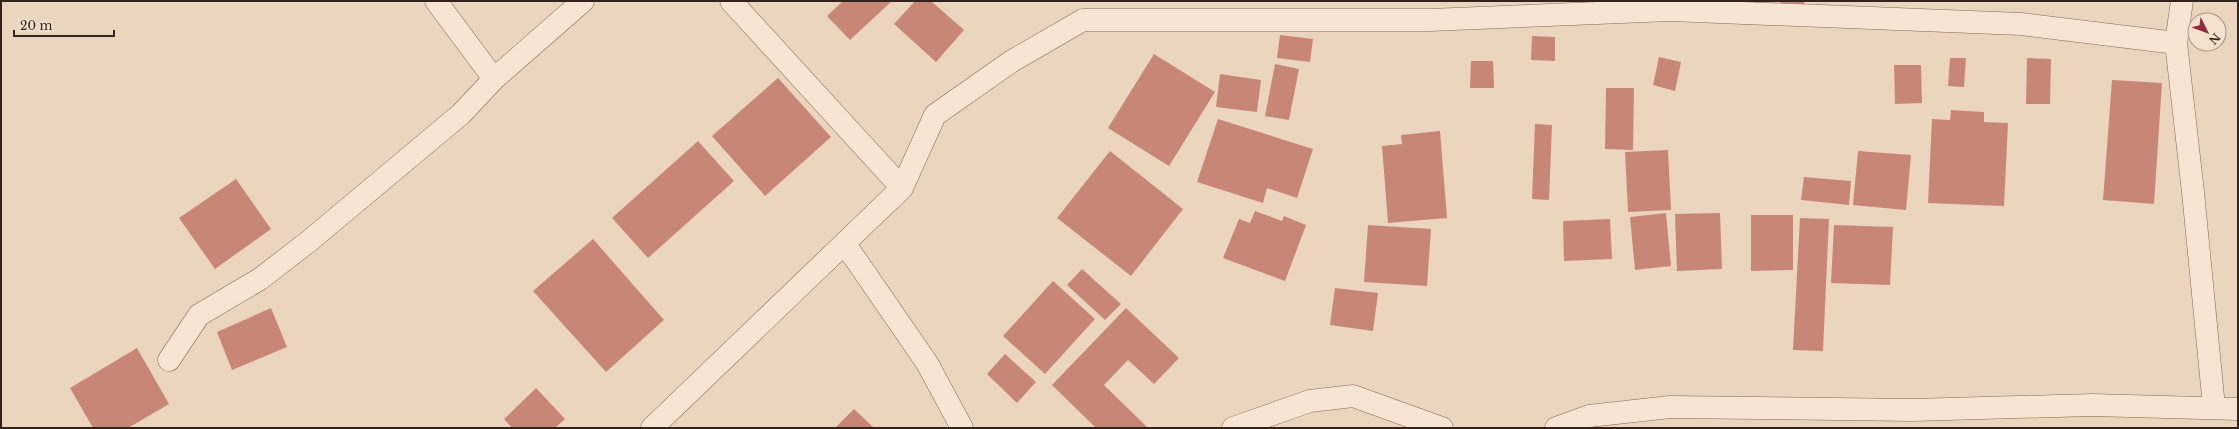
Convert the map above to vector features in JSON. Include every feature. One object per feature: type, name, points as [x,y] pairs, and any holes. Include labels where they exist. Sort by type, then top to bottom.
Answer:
[{"type":"street","points":[[436,1],[494,79]]},
{"type":"street","points":[[169,360],[199,315],[260,279],[308,242],[461,114],[494,79],[583,1]]},
{"type":"street","points":[[731,1],[902,188]]},
{"type":"street","points":[[2182,1],[2176,42],[2194,199],[2214,407]]},
{"type":"street","points":[[652,428],[902,188],[935,114],[1083,10],[1430,20],[1670,10],[2021,24],[2176,42]]},
{"type":"street","points":[[845,244],[927,363],[962,428]]},
{"type":"street","points":[[1233,428],[1310,401],[1353,396],[1442,428]]},
{"type":"street","points":[[1556,428],[1589,416],[1670,406],[1913,410],[2092,405],[2238,408]]},
{"type":"building","points":[[843,1],[892,1],[850,40],[827,16]]},
{"type":"building","points":[[915,1],[931,1],[964,30],[936,62],[894,24]]},
{"type":"building","points":[[1780,1],[1804,1],[1804,4],[1780,3]]},
{"type":"building","points":[[1280,35],[1313,39],[1310,62],[1277,58]]},
{"type":"building","points":[[1532,36],[1555,37],[1555,61],[1531,60]]},
{"type":"building","points":[[1154,54],[1215,92],[1169,166],[1108,128]]},
{"type":"building","points":[[1659,57],[1681,62],[1675,91],[1653,85]]},
{"type":"building","points":[[1950,58],[1966,58],[1964,87],[1948,86]]},
{"type":"building","points":[[2027,58],[2051,59],[2050,104],[2026,104]]},
{"type":"building","points":[[1471,61],[1493,61],[1494,88],[1470,88]]},
{"type":"building","points":[[1275,64],[1299,69],[1289,120],[1265,116]]},
{"type":"building","points":[[1894,65],[1921,65],[1922,103],[1895,104]]},
{"type":"building","points":[[1220,74],[1261,80],[1257,112],[1216,107]]},
{"type":"building","points":[[778,78],[831,137],[765,196],[712,136]]},
{"type":"building","points":[[2112,80],[2162,83],[2154,204],[2103,200]]},
{"type":"building","points":[[1606,88],[1634,88],[1633,150],[1605,149]]},
{"type":"building","points":[[1951,110],[1984,112],[1984,122],[2008,123],[2004,206],[1928,203],[1932,119],[1950,120]]},
{"type":"building","points":[[1218,119],[1313,149],[1297,198],[1267,188],[1263,203],[1197,182]]},
{"type":"building","points":[[1535,124],[1552,125],[1549,200],[1532,199]]},
{"type":"building","points":[[1440,131],[1447,218],[1388,223],[1382,146],[1402,144],[1401,135]]},
{"type":"building","points":[[698,141],[734,181],[648,258],[612,218]]},
{"type":"building","points":[[1668,150],[1671,210],[1628,212],[1625,152]]},
{"type":"building","points":[[1110,151],[1183,209],[1131,276],[1057,218]]},
{"type":"building","points":[[1858,151],[1911,155],[1906,210],[1853,205]]},
{"type":"building","points":[[1804,177],[1851,181],[1849,205],[1801,200]]},
{"type":"building","points":[[236,179],[271,229],[215,269],[179,218]]},
{"type":"building","points":[[1255,211],[1282,221],[1284,216],[1306,225],[1285,281],[1223,258],[1239,219],[1250,223]]},
{"type":"building","points":[[1666,213],[1671,266],[1635,270],[1630,217]]},
{"type":"building","points":[[1720,213],[1722,269],[1677,271],[1675,214]]},
{"type":"building","points":[[1751,215],[1793,215],[1793,270],[1751,271]]},
{"type":"building","points":[[1800,218],[1829,219],[1823,351],[1793,350]]},
{"type":"building","points":[[1610,219],[1612,259],[1564,261],[1563,221]]},
{"type":"building","points":[[1368,225],[1431,229],[1427,286],[1364,282]]},
{"type":"building","points":[[1834,225],[1893,227],[1890,285],[1831,283]]},
{"type":"building","points":[[593,239],[664,320],[606,372],[533,291]]},
{"type":"building","points":[[1082,269],[1121,304],[1105,320],[1067,285]]},
{"type":"building","points":[[1053,281],[1095,319],[1045,374],[1003,336]]},
{"type":"building","points":[[1335,288],[1378,293],[1373,331],[1330,325]]},
{"type":"building","points":[[271,308],[287,347],[232,370],[217,332]]},
{"type":"building","points":[[1126,308],[1179,358],[1154,384],[1128,360],[1104,385],[1148,428],[1096,428],[1052,385]]},
{"type":"building","points":[[137,348],[169,404],[128,428],[93,428],[70,388]]},
{"type":"building","points":[[1005,354],[1036,382],[1017,403],[987,374]]},
{"type":"building","points":[[536,388],[565,419],[555,428],[512,428],[504,419]]},
{"type":"building","points":[[854,409],[874,428],[835,428]]}]
